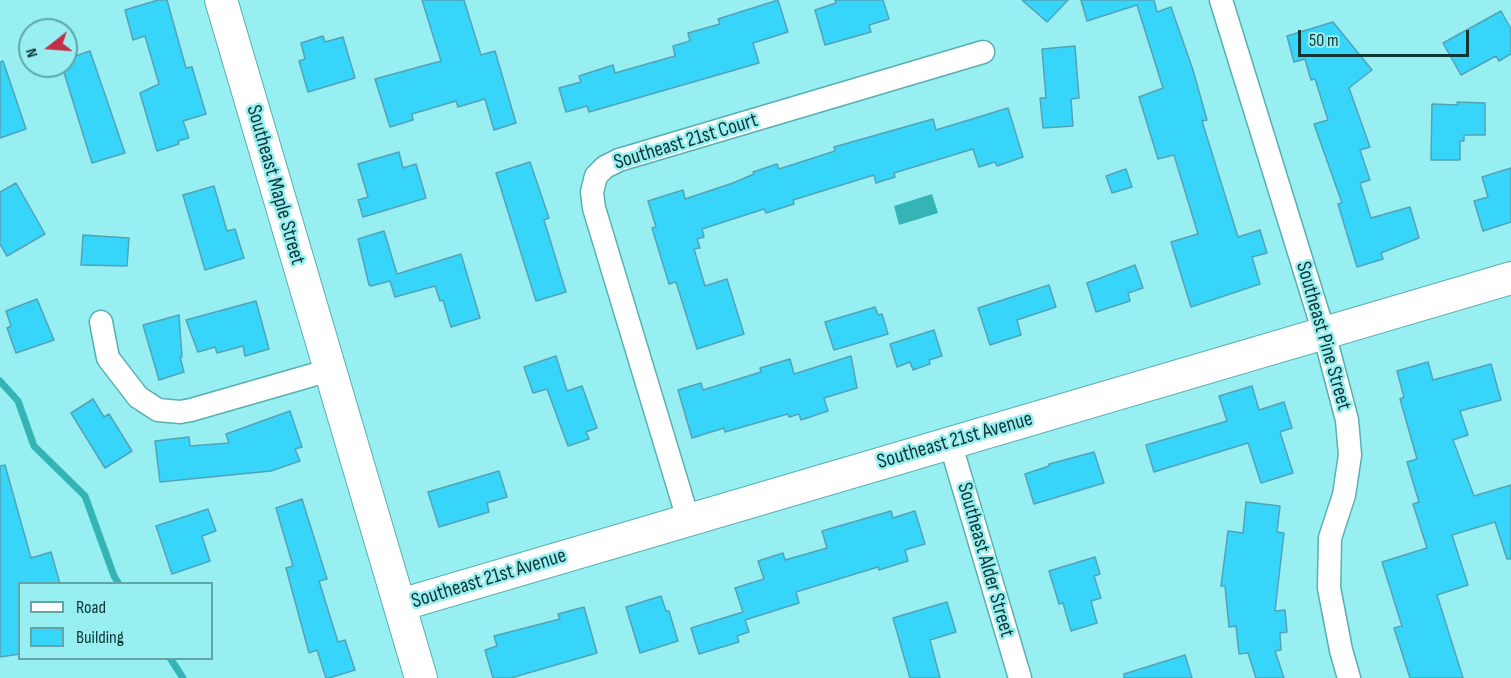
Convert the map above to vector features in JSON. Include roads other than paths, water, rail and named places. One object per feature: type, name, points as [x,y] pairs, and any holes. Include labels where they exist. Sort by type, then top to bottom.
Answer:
[{"type":"street","name":"Southeast Maple Street","points":[[221,0],[421,678]]},
{"type":"street","name":"Southeast Pine Street","points":[[1221,0],[1324,333],[1347,420],[1350,455],[1344,495],[1330,538],[1329,588],[1349,678]]},
{"type":"street","name":"Southeast 21st Court","points":[[688,519],[594,208],[592,192],[596,176],[605,167],[620,160],[983,52]]},
{"type":"street","name":"Southeast 21st Avenue","points":[[400,605],[1511,278]]},
{"type":"street","points":[[101,322],[108,358],[138,397],[158,410],[180,412],[191,410],[330,370]]},
{"type":"street","name":"Southeast Alder Street","points":[[950,442],[1020,678]]},
{"type":"water","points":[[932,194],[938,213],[899,225],[894,206]]},
{"type":"waterway","points":[[0,381],[18,401],[34,446],[85,496],[118,582]]},
{"type":"waterway","points":[[171,660],[183,678]]}]
